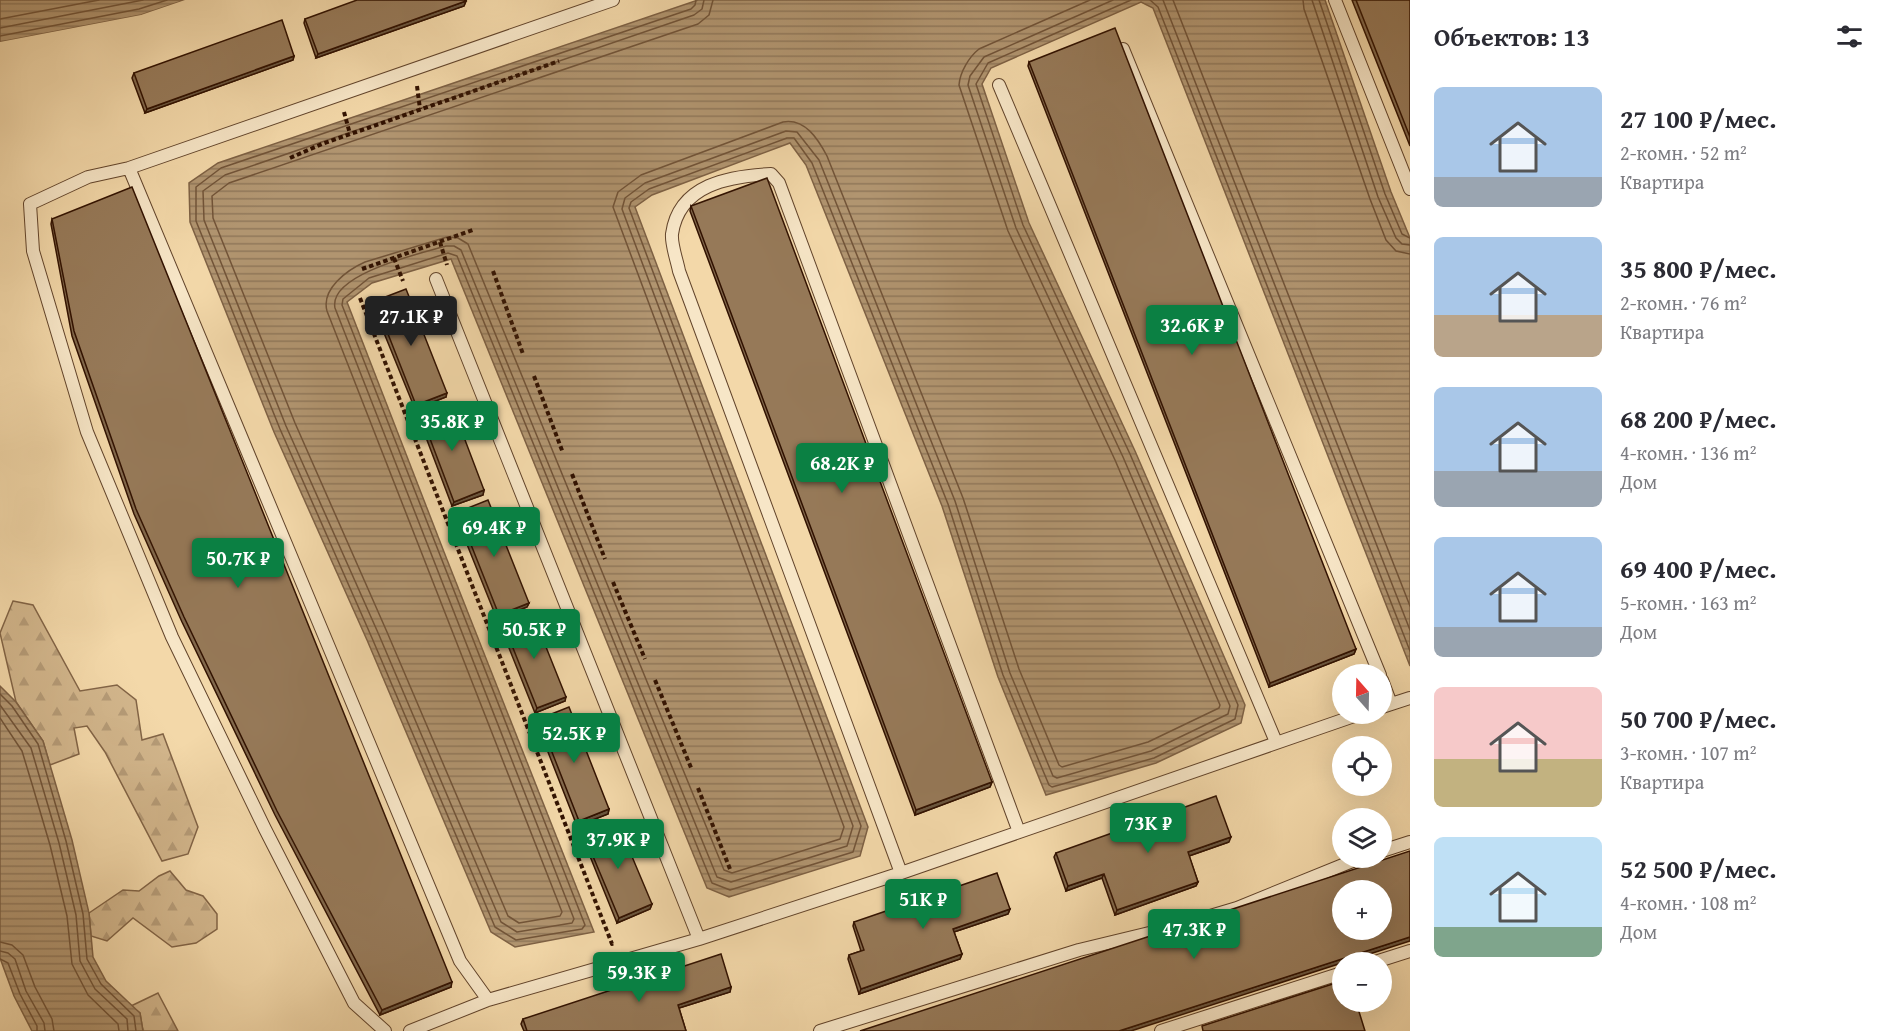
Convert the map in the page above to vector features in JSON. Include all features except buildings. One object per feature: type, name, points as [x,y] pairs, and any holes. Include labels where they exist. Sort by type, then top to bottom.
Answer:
[{"type":"lane","points":[[385,1031],[354,1003],[265,829],[172,637],[87,432],[33,251],[30,204],[88,177],[129,168],[613,0]]},
{"type":"lane","points":[[1335,0],[1410,189]]},
{"type":"lane","points":[[1120,43],[1375,664]]},
{"type":"lane","points":[[999,85],[1276,742]]},
{"type":"lane","points":[[129,168],[460,961],[488,1000]]},
{"type":"lane","points":[[900,873],[679,271],[672,236],[680,209],[705,187],[740,176],[771,174],[779,183],[1019,832]]},
{"type":"lane","points":[[436,279],[699,939]]},
{"type":"lane","points":[[1392,703],[1410,698]]},
{"type":"lane","points":[[410,1031],[488,1000],[699,939],[900,873],[1332,723]]},
{"type":"lane","points":[[1392,848],[1410,842]]},
{"type":"lane","points":[[820,1031],[1078,950],[1170,928],[1238,908],[1336,868]]},
{"type":"lane","points":[[1392,957],[1410,951]]},
{"type":"lane","points":[[1161,1031],[1332,975]]},
{"type":"path","points":[[290,158],[350,134],[559,61]]},
{"type":"path","points":[[417,82],[420,109]]},
{"type":"path","points":[[343,108],[350,134]]},
{"type":"path","points":[[362,269],[473,230]]},
{"type":"path","points":[[440,242],[448,266]]},
{"type":"path","points":[[394,258],[403,281]]},
{"type":"path","points":[[493,271],[523,354]]},
{"type":"path","points":[[360,298],[612,944],[624,940]]},
{"type":"path","points":[[534,376],[563,453]]},
{"type":"path","points":[[572,474],[605,559]]},
{"type":"path","points":[[613,582],[645,659]]},
{"type":"path","points":[[656,680],[692,770]]},
{"type":"path","points":[[698,788],[730,868]]},
{"type":"green space","points":[[13,601],[33,605],[80,691],[117,685],[136,700],[142,740],[163,734],[198,827],[188,854],[162,861],[105,752],[87,726],[74,728],[79,754],[50,765],[43,741],[16,702],[0,633]]},
{"type":"green space","points":[[170,871],[186,890],[203,896],[217,914],[217,929],[196,943],[172,947],[133,918],[107,941],[91,936],[89,913],[123,890],[139,891]]},
{"type":"green space","points":[[158,993],[178,1031],[143,1031],[140,1013],[131,1006]]},
{"type":"water","points":[[0,0],[185,0],[141,15],[0,42]]},
{"type":"water","points":[[698,0],[1325,0],[1391,192],[1410,238],[1410,666],[1153,8],[1141,2],[991,68],[982,84],[1029,223],[1135,451],[1245,705],[1241,723],[1156,763],[1046,795],[998,677],[942,506],[806,165],[790,143],[652,195],[635,207],[868,827],[860,856],[729,897],[707,888],[451,259],[372,283],[347,302],[594,932],[515,947],[491,932],[367,640],[274,432],[190,222],[189,183],[218,163]]},
{"type":"water","points":[[0,686],[16,702],[43,741],[72,840],[89,913],[93,957],[106,981],[140,1013],[143,1031],[32,1031],[14,996],[0,958]]},
{"type":"pier","points":[[188,0],[186,3],[141,18],[0,45],[0,42],[141,15]]}]
